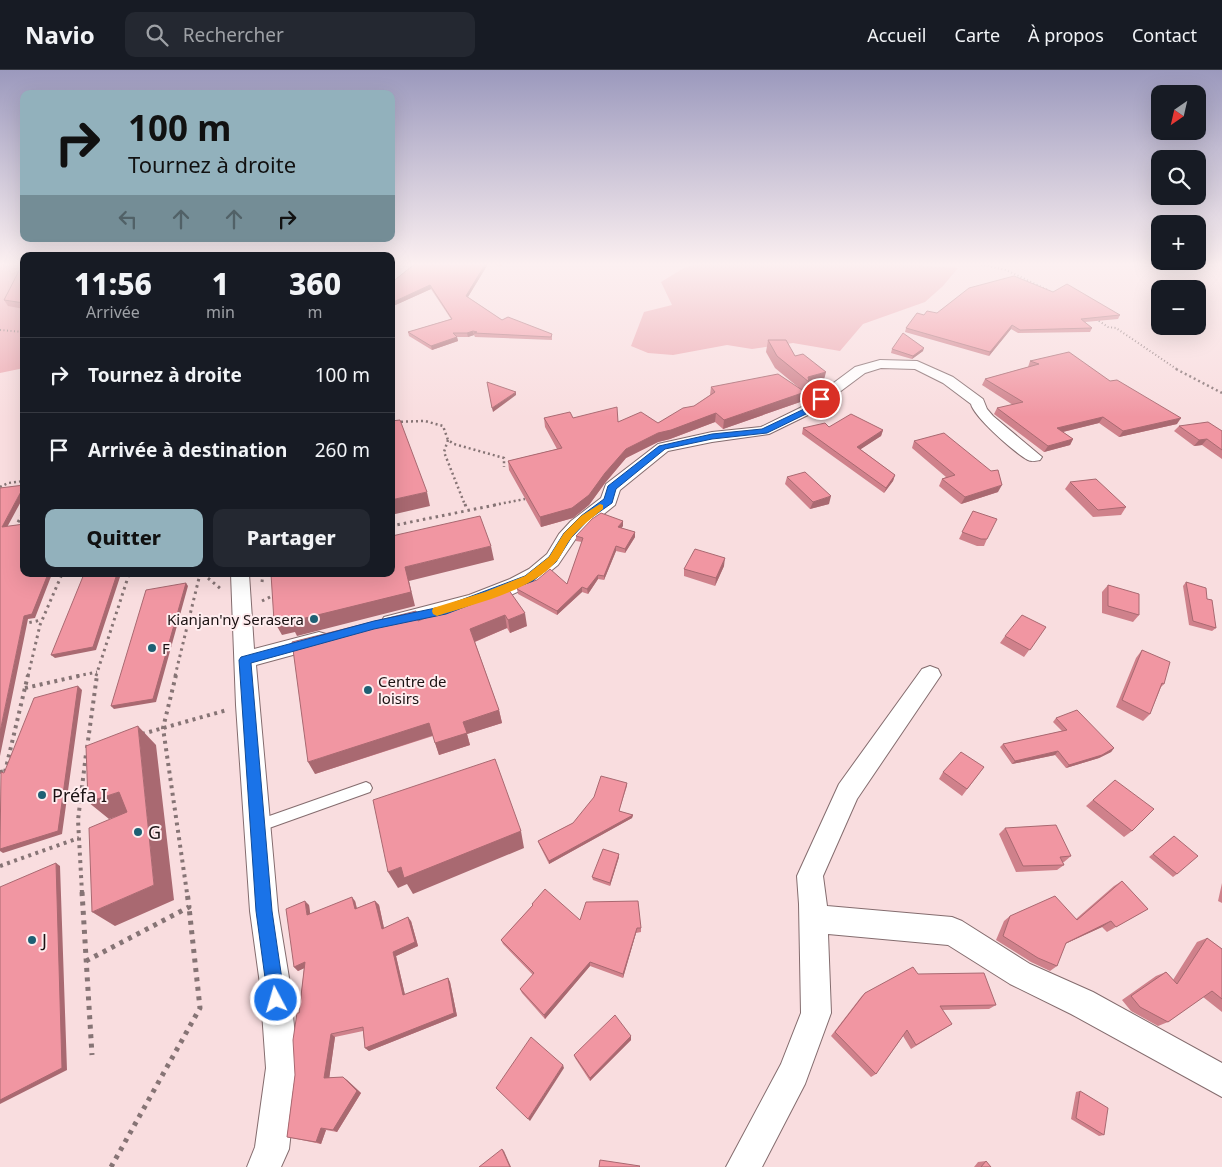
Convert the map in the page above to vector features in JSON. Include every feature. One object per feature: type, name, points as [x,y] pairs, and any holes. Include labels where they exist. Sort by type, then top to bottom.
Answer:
[{"type":"street","points":[[374,625],[446,609],[529,578],[552,560],[567,536],[585,518],[609,501],[612,488],[662,448],[712,436],[764,431],[805,411],[860,370],[880,364],[918,365],[948,380],[978,402],[980,410],[988,419],[1034,457]]},
{"type":"street","points":[[240,577],[247,704],[264,911],[275,984],[282,1068],[272,1149],[264,1167]]},
{"type":"street","points":[[245,660],[337,635]]},
{"type":"street","points":[[743,1167],[794,1073],[816,1013],[810,876],[848,792],[930,676]]},
{"type":"street","points":[[813,919],[952,931],[1020,974],[1082,1002],[1222,1081]]},
{"type":"lane","points":[[257,826],[366,788]]},
{"type":"path","points":[[1091,317],[1108,327],[1116,328],[1172,366],[1222,393]]},
{"type":"path","points":[[0,330],[20,332]]},
{"type":"path","points":[[395,422],[425,421],[443,426],[448,440],[454,444],[504,458],[504,467]]},
{"type":"path","points":[[448,440],[444,452],[466,507]]},
{"type":"path","points":[[0,487],[8,483],[20,482]]},
{"type":"path","points":[[395,525],[525,499]]},
{"type":"path","points":[[12,534],[19,520]]},
{"type":"path","points":[[3,779],[2,772],[42,620],[61,577]]},
{"type":"path","points":[[92,1055],[78,820],[97,672],[128,577]]},
{"type":"path","points":[[111,1167],[200,1008],[189,908],[163,728],[199,577]]},
{"type":"path","points":[[17,626],[42,620]]},
{"type":"path","points":[[25,688],[97,672]]},
{"type":"path","points":[[139,734],[247,704]]},
{"type":"path","points":[[88,746],[96,744]]},
{"type":"path","points":[[0,866],[79,838]]},
{"type":"path","points":[[86,961],[189,908]]},
{"type":"shaded area","points":[[0,314],[20,314],[20,369],[0,373]]},
{"type":"shaded area","points":[[643,314],[891,314],[863,324],[840,351],[793,343],[752,349],[727,345],[673,355],[648,353],[631,346]]},
{"type":"building","points":[[449,314],[493,314],[502,320],[508,317],[552,334],[551,337],[474,333],[477,332],[473,331],[453,333],[457,337],[431,346],[408,332],[452,319]]},
{"type":"building","points":[[916,314],[1120,315],[1081,319],[1092,328],[1020,330],[1012,325],[990,352],[906,328]]},
{"type":"building","points":[[903,333],[924,348],[913,356],[892,349]]},
{"type":"building","points":[[768,340],[786,340],[795,356],[803,354],[826,372],[808,377],[809,382],[777,356]]},
{"type":"building","points":[[1069,352],[1110,381],[1117,380],[1181,418],[1123,431],[1103,417],[1057,428],[1073,439],[1048,446],[997,408],[1023,402],[985,379],[1039,364],[1030,361]]},
{"type":"building","points":[[778,374],[805,392],[724,420],[716,413],[658,433],[626,449],[589,495],[572,508],[540,517],[508,461],[562,448],[544,418],[570,412],[573,418],[617,407],[618,422],[641,412],[658,423],[683,408],[694,406],[715,392],[711,387]]},
{"type":"building","points":[[487,382],[516,392],[492,408]]},
{"type":"building","points":[[851,414],[883,430],[857,447],[895,475],[886,488],[803,428],[825,423],[829,427]]},
{"type":"building","points":[[400,420],[427,492],[395,499],[395,421]]},
{"type":"building","points":[[1208,422],[1222,431],[1222,450],[1207,439],[1199,440],[1179,426]]},
{"type":"building","points":[[944,433],[991,471],[998,470],[1002,485],[965,497],[942,479],[955,475],[914,441]]},
{"type":"building","points":[[805,472],[831,496],[813,502],[787,477]]},
{"type":"building","points":[[1096,479],[1126,507],[1098,510],[1070,482]]},
{"type":"building","points":[[20,486],[20,493],[2,527],[20,525],[20,577],[47,577],[32,614],[24,616],[0,732],[0,488]]},
{"type":"building","points":[[973,511],[997,519],[987,539],[981,539],[962,532]]},
{"type":"building","points":[[601,513],[623,521],[618,527],[635,532],[625,549],[616,546],[604,576],[598,575],[587,589],[582,587],[557,611],[517,589],[519,586],[537,580],[550,569],[567,584],[583,538],[576,536],[592,519]]},
{"type":"building","points":[[480,516],[491,546],[405,567],[411,592],[289,622],[289,618],[274,621],[271,577],[395,577],[395,535]]},
{"type":"building","points":[[695,549],[725,558],[716,578],[684,569]]},
{"type":"building","points":[[83,577],[116,577],[93,647],[51,655]]},
{"type":"building","points":[[1186,582],[1206,588],[1207,599],[1212,600],[1216,628],[1193,621]]},
{"type":"building","name":"F","points":[[186,583],[153,699],[111,706],[146,590]]},
{"type":"building","points":[[1108,585],[1139,594],[1139,615],[1108,606]]},
{"type":"building","points":[[506,586],[525,613],[508,620],[505,615],[470,629],[499,710],[463,722],[467,733],[435,743],[429,723],[308,762],[292,642],[416,611],[418,621],[482,595],[484,598]]},
{"type":"building","points":[[1022,615],[1046,627],[1030,650],[1005,636]]},
{"type":"building","points":[[1142,650],[1170,662],[1164,684],[1162,683],[1150,714],[1122,700]]},
{"type":"building","name":"Préfa I","points":[[78,686],[58,831],[0,849],[1,772],[4,773],[34,698]]},
{"type":"building","points":[[1077,710],[1114,748],[1102,755],[1069,765],[1058,751],[1015,761],[1003,744],[1067,730],[1056,718]]},
{"type":"building","points":[[138,726],[154,885],[92,912],[89,828],[127,812],[119,792],[88,802],[86,746]]},
{"type":"building","points":[[961,752],[984,767],[967,789],[943,772]]},
{"type":"building","points":[[495,759],[521,831],[404,878],[401,867],[388,872],[373,800]]},
{"type":"building","points":[[601,776],[627,783],[619,811],[633,815],[549,861],[538,841],[573,823],[594,797]]},
{"type":"building","points":[[1115,780],[1154,809],[1132,831],[1093,800]]},
{"type":"building","points":[[1056,825],[1071,856],[1060,857],[1064,865],[1023,866],[1005,828]]},
{"type":"building","points":[[1174,836],[1198,856],[1177,874],[1153,854]]},
{"type":"building","points":[[603,849],[619,854],[610,883],[592,877]]},
{"type":"building","name":"J","points":[[56,863],[62,1068],[0,1100],[0,887]]},
{"type":"building","points":[[1122,881],[1148,909],[1116,927],[1111,921],[1066,943],[1057,966],[1038,958],[1003,936],[1010,916],[1055,896],[1077,920]]},
{"type":"building","points":[[545,889],[580,920],[586,902],[638,901],[641,928],[637,928],[623,974],[590,962],[544,1015],[520,989],[534,973],[501,940]]},
{"type":"building","points":[[352,897],[355,909],[375,901],[382,929],[408,917],[415,942],[393,952],[403,995],[448,978],[454,1013],[365,1048],[363,1027],[331,1034],[324,1078],[343,1077],[357,1091],[333,1130],[321,1128],[316,1142],[287,1137],[295,1075],[293,1040],[297,1013],[299,1013],[305,962],[294,967],[286,909],[305,901],[307,915]]},
{"type":"building","points":[[1207,938],[1222,949],[1222,999],[1212,991],[1168,1022],[1140,1007],[1131,996],[1166,972],[1177,984]]},
{"type":"building","points":[[913,967],[918,974],[984,973],[996,1005],[940,1006],[952,1024],[916,1045],[907,1030],[876,1074],[835,1032],[865,993]]},
{"type":"building","points":[[615,1015],[631,1036],[590,1078],[574,1055]]},
{"type":"building","points":[[531,1037],[563,1065],[528,1119],[496,1088]]},
{"type":"building","points":[[1080,1091],[1108,1108],[1104,1135],[1076,1118]]},
{"type":"building","points":[[502,1149],[510,1167],[479,1167]]},
{"type":"building","points":[[600,1160],[640,1166],[599,1167]]},
{"type":"building","points":[[986,1161],[991,1167],[981,1167]]},
{"type":"slow traffic","points":[[437,611],[489,594],[529,578],[552,560],[567,536],[585,518],[600,507]]},
{"type":"place","name":"Kianjan'ny Serasera","points":[[314,619]]},
{"type":"place","name":"F","points":[[152,648]]},
{"type":"place","name":"Centre de loisirs","points":[[368,690]]},
{"type":"place","name":"Préfa I","points":[[42,795]]},
{"type":"place","name":"G","points":[[138,832]]},
{"type":"place","name":"J","points":[[32,940]]},
{"type":"route","points":[[276,1000],[264,911],[245,660],[374,625],[446,609],[529,578],[552,560],[567,536],[585,518],[609,501],[612,488],[662,448],[712,436],[764,431],[805,411],[821,399]]}]
